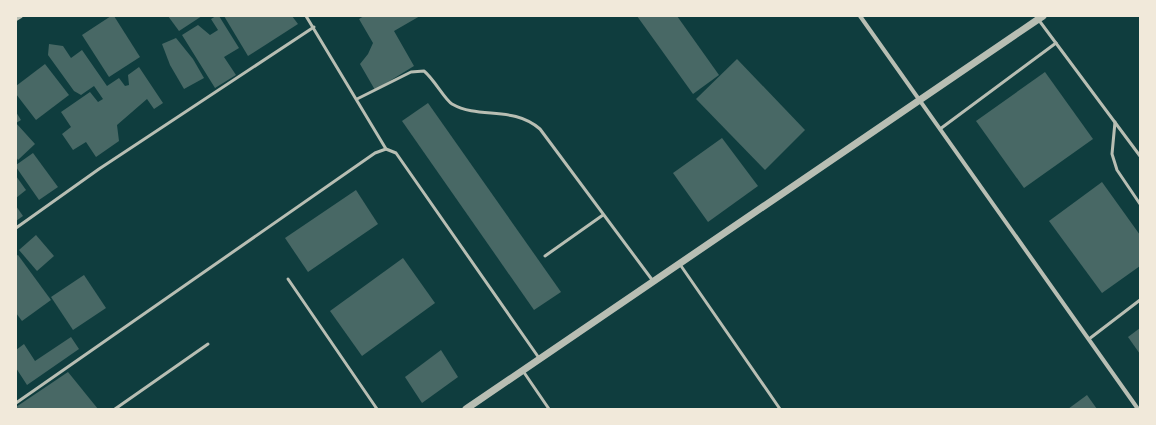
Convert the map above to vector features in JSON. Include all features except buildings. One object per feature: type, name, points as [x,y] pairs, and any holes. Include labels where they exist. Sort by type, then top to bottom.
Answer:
[{"type":"street","points":[[16,19],[21,16]]},
{"type":"street","points":[[860,16],[1138,409]]},
{"type":"street","points":[[466,409],[1041,18]]},
{"type":"lane","points":[[306,16],[386,149],[396,153],[539,359]]},
{"type":"lane","points":[[1041,18],[1056,43],[1140,156]]},
{"type":"lane","points":[[16,228],[99,169],[314,27]]},
{"type":"lane","points":[[940,128],[1056,43]]},
{"type":"lane","points":[[357,99],[411,72],[424,71],[432,77],[450,103],[464,109],[518,116],[531,121],[540,129],[653,281]]},
{"type":"lane","points":[[1115,122],[1112,154],[1117,170],[1140,204]]},
{"type":"lane","points":[[16,403],[375,153],[386,149]]},
{"type":"lane","points":[[545,256],[603,215]]},
{"type":"lane","points":[[680,263],[780,409]]},
{"type":"lane","points":[[288,279],[377,409]]},
{"type":"lane","points":[[1089,339],[1140,300]]},
{"type":"lane","points":[[115,409],[208,344]]},
{"type":"lane","points":[[522,370],[549,409]]}]
